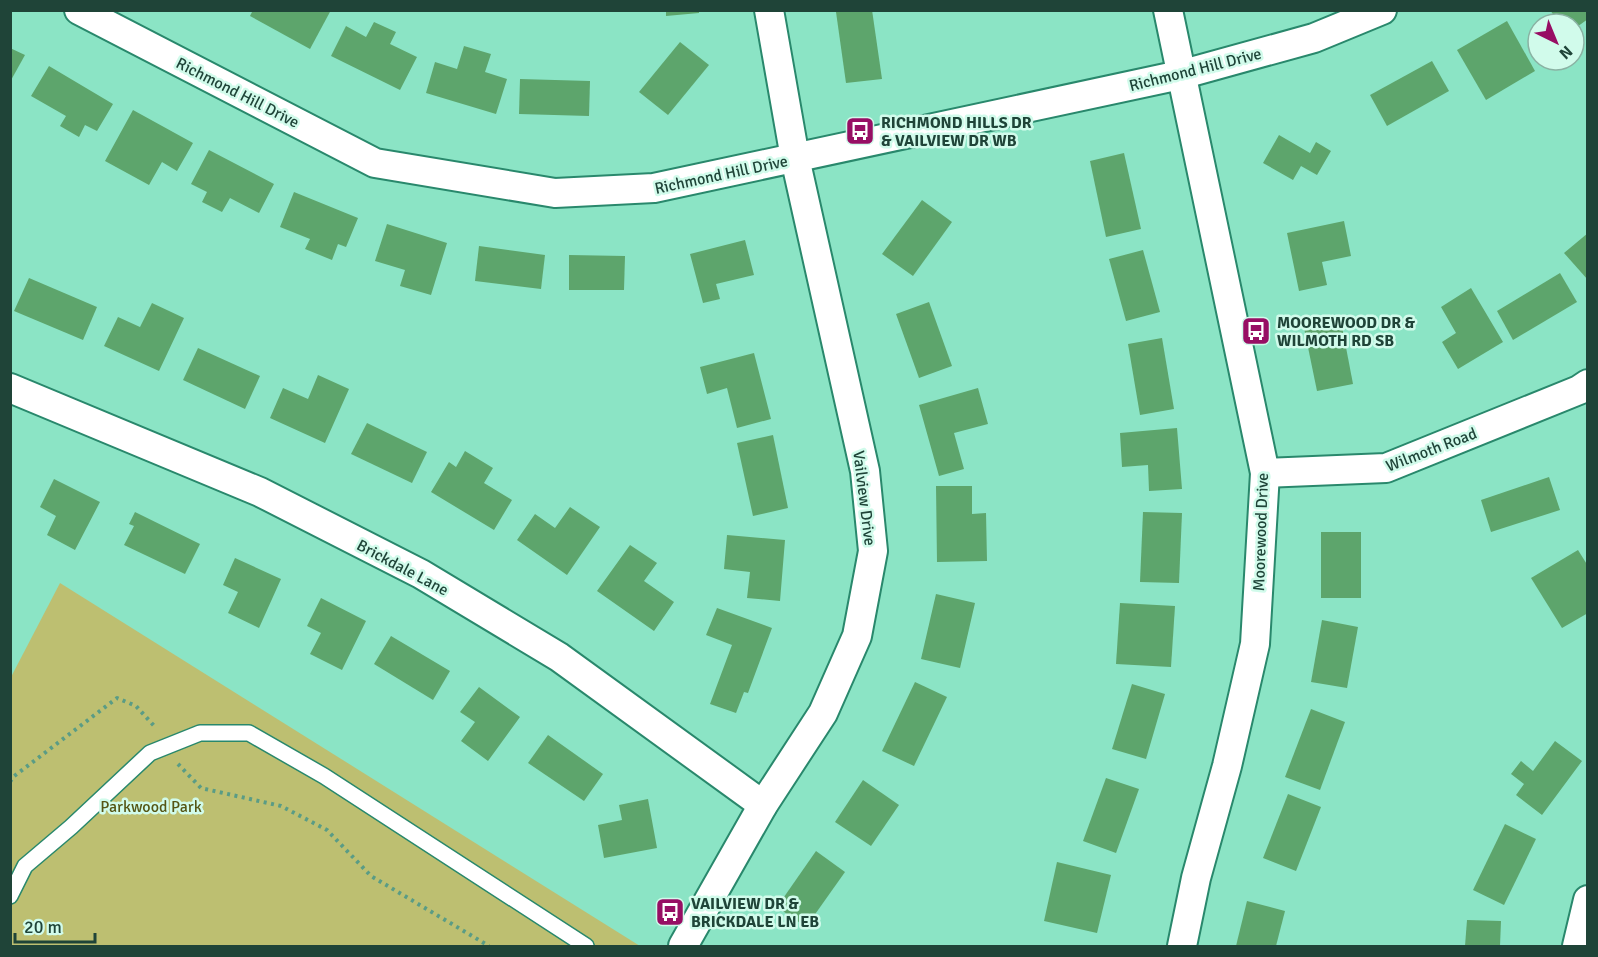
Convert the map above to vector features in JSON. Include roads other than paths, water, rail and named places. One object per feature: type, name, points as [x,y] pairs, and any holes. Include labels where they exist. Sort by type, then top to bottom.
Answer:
[{"type":"street","name":"Richmond Hill Drive","points":[[79,10],[375,163],[555,193],[654,188],[1180,75],[1314,38],[1382,10]]},
{"type":"street","name":"Vailview Drive","points":[[683,946],[763,805],[823,713],[857,636],[873,551],[865,471],[795,158],[769,10]]},
{"type":"street","name":"Moorewood Drive","points":[[1168,10],[1265,473],[1255,644],[1227,766],[1196,878],[1182,946]]},
{"type":"street","name":"Brickdale Lane","points":[[10,388],[260,492],[421,574],[559,657],[763,805]]},
{"type":"street","name":"Wilmoth Road","points":[[1265,473],[1386,468],[1585,393]]},
{"type":"street","points":[[1577,946],[1587,900]]},
{"type":"lane","points":[[10,897],[25,866],[71,827],[150,753],[200,733],[249,733],[324,776],[585,946]]},
{"type":"place","name":"RICHMOND HILLS DR & VAILVIEW DR WB","points":[[860,131]]},
{"type":"place","name":"MOOREWOOD DR & WILMOTH RD SB","points":[[1256,331]]},
{"type":"place","name":"VAILVIEW DR & BRICKDALE LN EB","points":[[670,912]]},
{"type":"park label","name":"Parkwood Park","points":[[151,806]]}]
